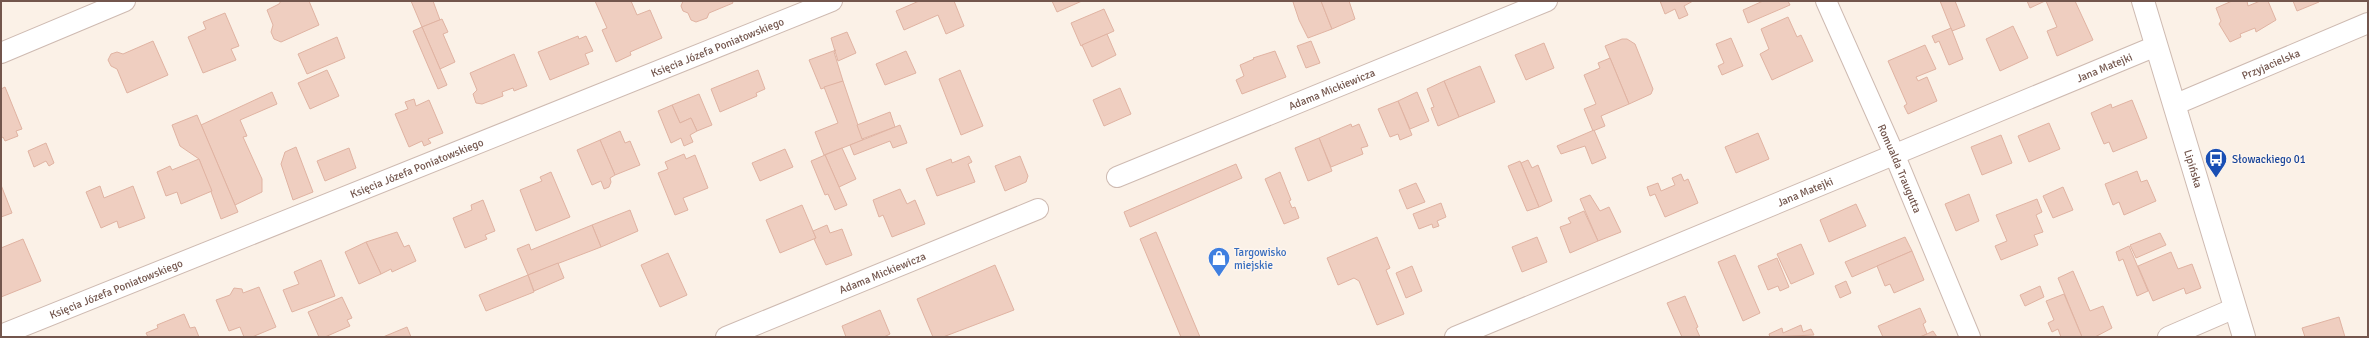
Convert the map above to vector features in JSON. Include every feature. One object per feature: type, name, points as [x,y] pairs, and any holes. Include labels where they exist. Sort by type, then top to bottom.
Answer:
[{"type":"street","points":[[1,53],[125,1]]},
{"type":"street","name":"Księcia Józefa Poniatowskiego","points":[[1,335],[832,1]]},
{"type":"street","name":"Adama Mickiewicza","points":[[1117,177],[1547,1]]},
{"type":"street","name":"Romualda Traugutta","points":[[1826,1],[1895,156],[1970,337]]},
{"type":"street","name":"Lipińska","points":[[2143,1],[2244,337]]},
{"type":"street","name":"Przyjacielska","points":[[2174,105],[2368,23]]},
{"type":"street","name":"Jana Matejki","points":[[1455,337],[1895,156],[2156,46]]},
{"type":"street","name":"Adama Mickiewicza","points":[[726,337],[1038,209]]},
{"type":"street","points":[[2168,337],[2235,308]]},
{"type":"building","points":[[281,1],[309,1],[319,25],[281,42],[274,39],[271,32],[273,25],[267,10],[279,4]]},
{"type":"building","points":[[411,1],[433,1],[440,20],[422,27]]},
{"type":"building","points":[[595,1],[631,1],[637,15],[650,10],[662,38],[630,52],[631,55],[616,62],[602,30],[607,28]]},
{"type":"building","points":[[683,1],[732,1],[733,3],[709,13],[707,18],[696,22],[691,20],[688,13],[683,11],[681,6]]},
{"type":"building","points":[[919,1],[954,1],[964,26],[946,34],[938,15],[904,30],[896,11]]},
{"type":"building","points":[[1052,1],[1082,1],[1057,12]]},
{"type":"building","points":[[1321,1],[1332,29],[1308,38],[1299,20],[1293,2]]},
{"type":"building","points":[[1321,1],[1349,1],[1355,19],[1332,29]]},
{"type":"building","points":[[1660,1],[1693,1],[1684,6],[1688,15],[1679,19],[1675,9],[1665,14]]},
{"type":"building","points":[[1763,1],[1788,1],[1790,5],[1748,23],[1743,10]]},
{"type":"building","points":[[1940,1],[1955,1],[1965,26],[1952,31]]},
{"type":"building","points":[[2027,1],[2045,1],[2030,8]]},
{"type":"building","points":[[2046,1],[2075,1],[2093,40],[2057,56],[2047,31],[2057,27]]},
{"type":"building","points":[[2232,1],[2247,1],[2248,6],[2260,1],[2268,1],[2276,20],[2256,32],[2255,28],[2240,34],[2241,37],[2230,42],[2219,24],[2221,21],[2216,8]]},
{"type":"building","points":[[2293,1],[2319,1],[2319,2],[2297,11]]},
{"type":"building","points":[[1104,9],[1114,31],[1081,46],[1071,23]]},
{"type":"building","points":[[225,13],[239,46],[231,49],[236,60],[203,73],[188,37],[206,29],[203,22]]},
{"type":"building","points":[[1788,17],[1797,37],[1801,35],[1813,61],[1772,80],[1760,54],[1769,49],[1761,29]]},
{"type":"building","points":[[442,19],[448,32],[443,34],[455,62],[440,69],[422,27]]},
{"type":"building","points":[[2013,26],[2028,58],[2000,71],[1986,39]]},
{"type":"building","points":[[422,27],[447,85],[438,89],[413,31]]},
{"type":"building","points":[[1951,28],[1963,59],[1949,65],[1939,41],[1935,43],[1932,36]]},
{"type":"building","points":[[847,32],[856,53],[838,61],[831,38]]},
{"type":"building","points":[[1107,34],[1116,55],[1092,67],[1082,45]]},
{"type":"building","points":[[578,36],[579,39],[586,36],[593,51],[585,54],[589,64],[550,80],[538,52]]},
{"type":"building","points":[[337,37],[345,58],[307,74],[298,54]]},
{"type":"building","points":[[1731,38],[1743,66],[1722,75],[1718,66],[1724,63],[1716,44]]},
{"type":"building","points":[[1622,39],[1627,39],[1635,44],[1653,89],[1651,94],[1629,104],[1605,46]]},
{"type":"building","points":[[153,41],[168,75],[127,93],[117,69],[111,66],[108,60],[111,54],[117,52],[123,54]]},
{"type":"building","points":[[1311,41],[1320,63],[1306,68],[1297,46]]},
{"type":"building","points":[[1544,43],[1554,68],[1526,80],[1515,55]]},
{"type":"building","points":[[1925,45],[1936,69],[1916,77],[1918,81],[1927,77],[1937,101],[1908,114],[1904,106],[1907,104],[1888,61]]},
{"type":"building","points":[[836,50],[834,52],[843,81],[821,89],[809,60]]},
{"type":"building","points":[[906,51],[916,73],[885,85],[876,64]]},
{"type":"building","points":[[1275,51],[1286,77],[1242,94],[1236,80],[1244,76],[1240,65],[1254,59],[1253,58]]},
{"type":"building","points":[[514,54],[527,86],[514,91],[513,88],[502,92],[503,96],[482,104],[476,103],[473,94],[477,90],[470,73]]},
{"type":"building","points":[[1610,58],[1629,104],[1601,116],[1605,126],[1593,131],[1584,109],[1596,104],[1584,75],[1600,68],[1598,63]]},
{"type":"building","points":[[1480,66],[1495,102],[1459,117],[1444,81]]},
{"type":"building","points":[[327,70],[339,96],[310,109],[298,83]]},
{"type":"building","points":[[758,70],[765,89],[756,93],[757,96],[720,112],[711,89]]},
{"type":"building","points":[[960,70],[983,126],[961,135],[939,79]]},
{"type":"building","points":[[843,81],[863,140],[824,155],[815,132],[838,123],[824,87]]},
{"type":"building","points":[[1444,81],[1459,117],[1438,126],[1431,108],[1434,107],[1427,89]]},
{"type":"building","points":[[5,87],[22,129],[16,131],[18,136],[5,141],[3,137],[1,138],[1,89]]},
{"type":"building","points":[[1120,88],[1131,114],[1104,126],[1093,100]]},
{"type":"building","points":[[272,92],[277,104],[240,120],[247,136],[243,137],[262,179],[262,192],[235,205],[201,125]]},
{"type":"building","points":[[1417,92],[1429,121],[1410,129],[1398,101]]},
{"type":"building","points":[[699,94],[712,125],[697,131],[691,118],[680,123],[672,105]]},
{"type":"building","points":[[414,99],[416,106],[429,100],[443,133],[428,139],[431,143],[424,146],[422,141],[409,147],[395,114],[408,109],[405,102]]},
{"type":"building","points":[[2132,100],[2147,138],[2113,152],[2109,142],[2104,144],[2091,113],[2111,104],[2112,108]]},
{"type":"building","points":[[1398,101],[1412,135],[1400,140],[1398,134],[1390,137],[1378,109]]},
{"type":"building","points":[[672,105],[680,123],[691,118],[697,131],[690,135],[693,142],[684,146],[681,138],[671,143],[658,111]]},
{"type":"building","points":[[890,112],[895,127],[862,139],[857,125]]},
{"type":"building","points":[[197,115],[238,212],[221,219],[199,159],[180,146],[172,125]]},
{"type":"building","points":[[2049,123],[2060,149],[2029,162],[2018,136]]},
{"type":"building","points":[[1351,124],[1352,127],[1359,124],[1368,146],[1361,148],[1363,154],[1331,167],[1319,138]]},
{"type":"building","points":[[900,125],[907,143],[893,148],[890,141],[854,155],[850,145]]},
{"type":"building","points":[[1594,130],[1606,158],[1592,164],[1585,146],[1561,154],[1557,146]]},
{"type":"building","points":[[620,131],[625,143],[630,141],[640,165],[615,175],[600,140]]},
{"type":"building","points":[[1758,133],[1769,159],[1736,173],[1725,147]]},
{"type":"building","points":[[2001,135],[2012,163],[1982,175],[1971,147]]},
{"type":"building","points":[[1319,138],[1332,171],[1308,181],[1295,148]]},
{"type":"building","points":[[600,140],[615,175],[610,178],[611,182],[609,187],[604,189],[601,181],[592,185],[577,150]]},
{"type":"building","points":[[46,143],[54,163],[49,166],[46,161],[34,167],[28,151]]},
{"type":"building","points":[[296,147],[313,192],[293,200],[281,164],[285,152]]},
{"type":"building","points":[[349,148],[356,168],[325,181],[317,161]]},
{"type":"building","points":[[842,148],[856,179],[839,187],[825,155]]},
{"type":"building","points":[[785,149],[793,167],[760,181],[752,163]]},
{"type":"building","points":[[684,154],[686,159],[695,155],[708,188],[683,198],[688,210],[675,215],[658,173],[668,169],[665,162]]},
{"type":"building","points":[[825,155],[847,205],[835,210],[828,194],[825,195],[811,161]]},
{"type":"building","points":[[969,156],[972,162],[968,164],[975,182],[937,196],[926,169],[951,159],[952,163]]},
{"type":"building","points":[[1020,156],[1028,176],[1026,182],[1005,191],[995,166]]},
{"type":"building","points":[[199,159],[212,191],[181,204],[177,192],[166,196],[157,172],[170,166],[172,170]]},
{"type":"building","points":[[1528,160],[1532,168],[1538,165],[1552,201],[1539,207],[1521,163]]},
{"type":"building","points":[[1520,161],[1539,207],[1527,211],[1508,166]]},
{"type":"building","points":[[1236,164],[1242,178],[1130,227],[1124,212]]},
{"type":"building","points":[[2137,171],[2141,182],[2147,180],[2156,201],[2124,215],[2119,202],[2113,205],[2105,184]]},
{"type":"building","points":[[551,172],[570,217],[536,231],[520,190],[542,181],[540,177]]},
{"type":"building","points":[[1280,172],[1291,200],[1289,201],[1292,208],[1295,207],[1299,218],[1284,224],[1265,179]]},
{"type":"building","points":[[1681,174],[1684,181],[1688,179],[1698,203],[1665,217],[1655,194],[1650,196],[1647,187],[1658,183],[1661,191],[1675,185],[1672,178]]},
{"type":"building","points":[[1416,183],[1425,202],[1407,209],[1399,190]]},
{"type":"building","points":[[1,185],[12,213],[1,217]]},
{"type":"building","points":[[100,186],[104,198],[133,186],[145,218],[119,228],[117,221],[101,228],[86,192]]},
{"type":"building","points":[[2063,187],[2073,210],[2053,218],[2043,196]]},
{"type":"building","points":[[900,189],[907,204],[915,200],[925,224],[892,237],[883,215],[879,217],[873,200]]},
{"type":"building","points":[[1969,194],[1979,221],[1956,231],[1945,204]]},
{"type":"building","points":[[1590,195],[1600,211],[1609,207],[1621,232],[1598,241],[1580,199]]},
{"type":"building","points":[[2037,199],[2042,212],[2036,215],[2043,232],[2034,235],[2038,245],[2001,260],[1995,246],[2007,241],[1996,215]]},
{"type":"building","points":[[483,200],[495,231],[485,235],[487,239],[465,248],[453,218],[472,210],[471,205]]},
{"type":"building","points":[[1441,203],[1446,217],[1437,221],[1439,226],[1433,228],[1432,224],[1419,229],[1413,214]]},
{"type":"building","points":[[1856,204],[1866,226],[1829,242],[1820,220]]},
{"type":"building","points":[[802,205],[816,238],[780,253],[766,220]]},
{"type":"building","points":[[630,210],[638,231],[601,247],[592,225]]},
{"type":"building","points":[[1584,211],[1598,241],[1570,253],[1560,227],[1571,223],[1568,218]]},
{"type":"building","points":[[592,225],[601,247],[528,275],[517,249],[529,244],[531,250]]},
{"type":"building","points":[[827,225],[830,233],[842,229],[852,255],[826,265],[814,239],[816,238],[813,231]]},
{"type":"building","points":[[397,232],[404,247],[409,245],[416,261],[392,272],[391,269],[381,274],[366,242]]},
{"type":"building","points":[[1156,232],[1200,337],[1181,337],[1140,239]]},
{"type":"building","points":[[2160,233],[2166,245],[2136,258],[2130,245]]},
{"type":"building","points":[[1377,237],[1390,268],[1386,270],[1404,314],[1377,325],[1359,281],[1354,278],[1338,285],[1327,258]]},
{"type":"building","points":[[1537,237],[1547,262],[1522,272],[1512,247]]},
{"type":"building","points":[[1905,237],[1912,251],[1852,277],[1845,262]]},
{"type":"building","points":[[23,239],[41,281],[1,297],[1,248]]},
{"type":"building","points":[[366,242],[381,274],[359,284],[345,252]]},
{"type":"building","points":[[1801,244],[1814,274],[1791,284],[1777,254]]},
{"type":"building","points":[[2129,246],[2148,291],[2137,296],[2123,259],[2119,261],[2116,252]]},
{"type":"building","points":[[1912,251],[1924,280],[1894,293],[1890,284],[1885,286],[1877,266]]},
{"type":"building","points":[[2171,252],[2178,269],[2192,264],[2201,288],[2186,294],[2184,288],[2153,301],[2138,266]]},
{"type":"building","points":[[668,253],[687,295],[660,307],[641,265]]},
{"type":"building","points":[[1735,255],[1760,313],[1743,321],[1718,262]]},
{"type":"building","points":[[1777,258],[1789,287],[1780,291],[1778,286],[1768,290],[1758,266]]},
{"type":"building","points":[[321,260],[335,296],[292,312],[283,290],[299,284],[294,272]]},
{"type":"building","points":[[558,263],[564,278],[534,291],[528,275]]},
{"type":"building","points":[[995,265],[1014,310],[943,337],[933,337],[917,299]]},
{"type":"building","points":[[1412,266],[1422,291],[1406,298],[1396,273]]},
{"type":"building","points":[[2073,271],[2090,311],[2103,306],[2112,328],[2095,337],[2082,337],[2058,278]]},
{"type":"building","points":[[528,275],[534,292],[486,311],[479,295]]},
{"type":"building","points":[[1846,281],[1851,293],[1840,298],[1835,286]]},
{"type":"building","points":[[2040,286],[2044,297],[2025,306],[2020,295]]},
{"type":"building","points":[[259,287],[276,327],[252,337],[244,337],[240,327],[229,331],[216,300],[230,295],[234,288],[242,289],[243,293]]},
{"type":"building","points":[[2064,294],[2082,337],[2061,337],[2058,329],[2052,332],[2048,323],[2054,320],[2046,301]]},
{"type":"building","points":[[1685,296],[1698,327],[1696,328],[1700,337],[1682,337],[1667,303]]},
{"type":"building","points":[[342,297],[352,318],[347,320],[350,326],[325,337],[319,337],[308,312]]},
{"type":"building","points":[[1920,308],[1926,322],[1923,324],[1927,334],[1920,337],[1883,337],[1878,326]]},
{"type":"building","points":[[880,310],[890,334],[884,337],[846,337],[842,326]]},
{"type":"building","points":[[184,314],[190,328],[195,327],[199,337],[148,337],[146,333],[158,328],[157,325]]},
{"type":"building","points":[[2339,317],[2345,337],[2305,337],[2302,328]]},
{"type":"building","points":[[1801,325],[1803,332],[1811,329],[1814,335],[1770,337],[1769,334],[1782,328],[1783,333]]},
{"type":"building","points":[[407,327],[411,337],[383,337]]},
{"type":"building","points":[[1933,331],[1937,337],[1920,337],[1927,334]]},
{"type":"place","name":"Słowackiego 01","points":[[2216,178]]},
{"type":"place","name":"Targowisko miejskie","points":[[1219,278]]}]
